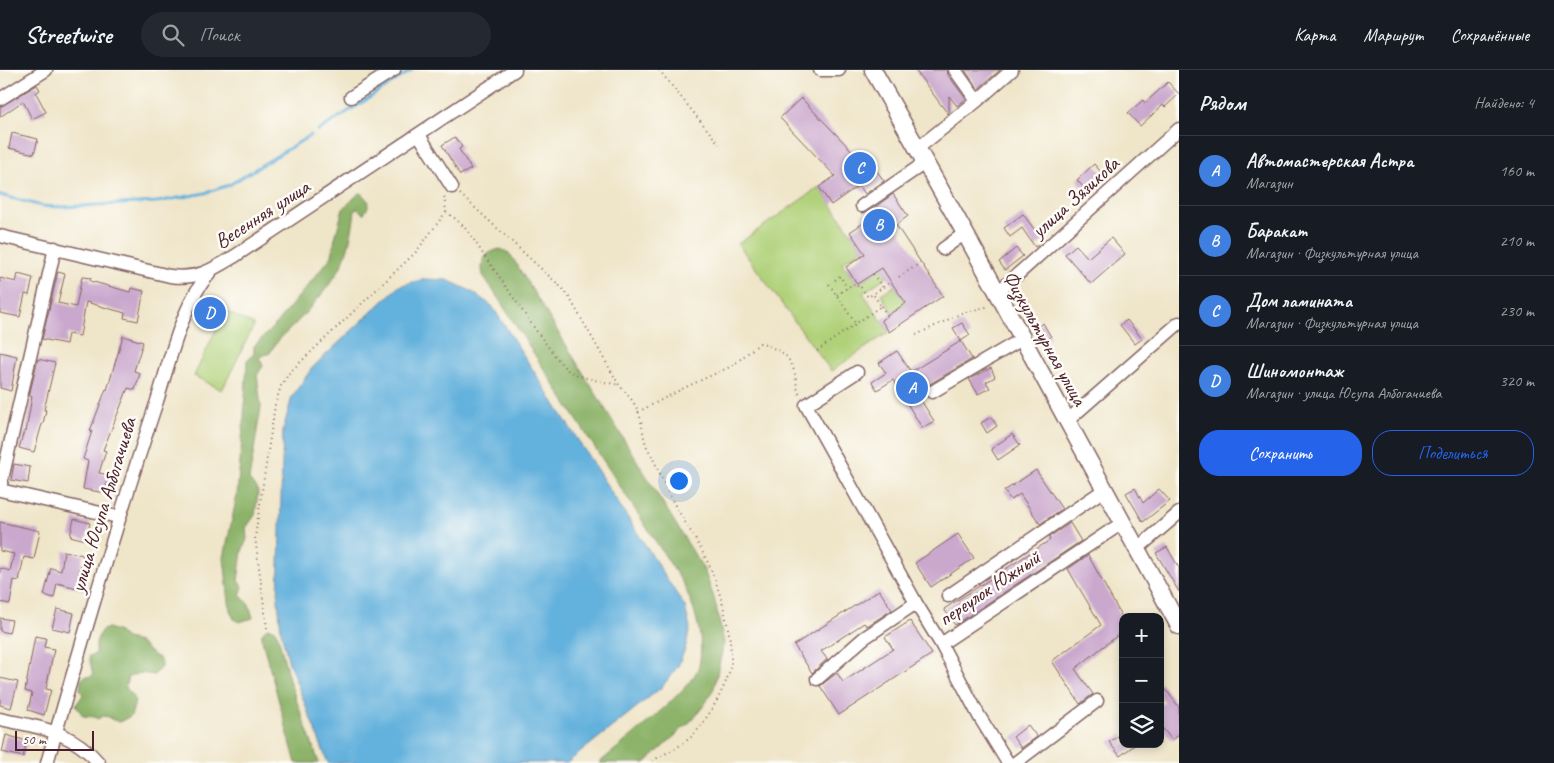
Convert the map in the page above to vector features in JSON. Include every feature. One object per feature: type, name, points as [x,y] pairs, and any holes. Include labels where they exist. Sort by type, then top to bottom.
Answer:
[{"type":"main road","name":"Физкультурная улица","points":[[873,70],[965,232],[1179,626]]},
{"type":"street","points":[[0,99],[46,70]]},
{"type":"street","points":[[351,97],[394,70]]},
{"type":"street","name":"Весенняя улица","points":[[0,236],[180,278],[193,277],[215,268],[516,70]]},
{"type":"street","points":[[820,70],[839,70]]},
{"type":"street","points":[[955,70],[977,100]]},
{"type":"street","points":[[862,206],[922,155],[977,100],[1012,70]]},
{"type":"street","name":"улица Зязикова","points":[[1000,298],[1179,129]]},
{"type":"street","points":[[419,134],[452,186]]},
{"type":"street","points":[[943,249],[965,232]]},
{"type":"street","points":[[55,248],[0,489],[118,517]]},
{"type":"street","name":"улица Юсупа Албогачиева","points":[[47,763],[118,517],[188,308],[200,284],[215,268]]},
{"type":"street","points":[[1067,421],[1179,323]]},
{"type":"street","points":[[932,392],[1022,339]]},
{"type":"street","points":[[857,372],[806,405],[916,603],[942,644]]},
{"type":"street","points":[[948,596],[1104,490]]},
{"type":"street","points":[[1137,549],[1179,513]]},
{"type":"street","name":"переулок Южный","points":[[1008,763],[979,716],[942,644],[1122,523]]},
{"type":"street","points":[[817,679],[864,638],[916,603]]},
{"type":"street","points":[[1015,763],[1097,701]]},
{"type":"street","points":[[0,719],[56,732],[74,740],[89,751],[99,763]]},
{"type":"path","points":[[659,70],[719,144]]},
{"type":"path","points":[[267,628],[255,537],[275,405],[282,386],[290,372],[416,252],[446,212],[443,190],[452,186],[566,292],[619,385],[629,396],[638,412],[643,438],[647,447],[673,501],[709,566],[724,612],[730,640],[731,662],[723,688],[711,710],[694,734],[649,763]]},
{"type":"path","points":[[446,212],[459,220],[469,230],[485,257],[565,368],[572,373],[619,385]]},
{"type":"path","points":[[899,277],[922,262]]},
{"type":"path","points":[[873,274],[882,287]]},
{"type":"path","points":[[835,280],[840,276],[848,288]]},
{"type":"path","points":[[836,295],[853,284],[856,287],[859,285],[868,297],[891,282]]},
{"type":"path","points":[[829,284],[856,324]]},
{"type":"path","points":[[873,294],[887,316]]},
{"type":"path","points":[[916,335],[962,313],[1000,298]]},
{"type":"path","points":[[817,351],[881,306]]},
{"type":"path","points":[[638,412],[732,366],[760,343],[782,352],[793,368],[796,388],[806,405]]},
{"type":"green space","points":[[819,187],[862,249],[842,263],[857,284],[882,268],[887,276],[863,293],[889,332],[831,371],[738,244]]},
{"type":"green space","points":[[360,192],[369,202],[367,209],[363,214],[358,209],[355,210],[352,231],[344,260],[333,280],[279,340],[270,353],[259,357],[263,366],[257,375],[261,407],[249,480],[257,488],[258,493],[255,515],[246,528],[247,539],[242,551],[238,581],[243,587],[240,595],[249,604],[253,618],[239,622],[234,619],[230,610],[224,558],[237,495],[247,360],[254,354],[254,346],[276,324],[332,256],[343,209]]},
{"type":"green space","points":[[500,249],[512,257],[704,570],[714,598],[724,642],[714,688],[705,704],[693,719],[645,763],[599,763],[671,701],[694,676],[699,666],[701,655],[698,624],[684,585],[483,275],[482,265],[484,258]]},
{"type":"green space","points":[[894,286],[906,303],[892,312],[881,294]]},
{"type":"green space","points":[[225,311],[254,325],[222,390],[194,376]]},
{"type":"green space","points":[[108,628],[119,632],[126,639],[139,642],[159,658],[162,666],[154,675],[140,673],[128,677],[125,688],[134,698],[135,703],[131,716],[119,722],[110,717],[102,716],[98,719],[83,716],[76,705],[83,695],[80,689],[81,680],[85,676],[90,677],[93,675],[89,656],[96,654],[96,642],[101,631]]},
{"type":"green space","points":[[267,628],[274,629],[278,636],[290,683],[319,763],[296,763],[262,640],[262,633]]},
{"type":"water","points":[[424,279],[447,280],[471,291],[492,306],[685,607],[690,628],[685,649],[678,666],[662,687],[567,763],[328,763],[289,663],[281,631],[278,600],[283,430],[292,397],[312,368],[399,286]]},
{"type":"building","points":[[915,70],[947,70],[948,75],[966,99],[957,106],[949,96],[948,114]]},
{"type":"building","points":[[965,70],[1000,70],[978,89]]},
{"type":"building","points":[[1168,82],[1179,94],[1165,107],[1163,105],[1140,126],[1128,113],[1143,100],[1145,103]]},
{"type":"building","points":[[37,85],[40,90],[36,93],[46,112],[32,119],[23,101],[0,117],[0,107]]},
{"type":"building","points":[[801,98],[859,158],[865,154],[884,181],[865,194],[859,185],[831,205],[819,187],[835,176],[780,118]]},
{"type":"building","points":[[12,133],[38,139],[34,154],[9,148]]},
{"type":"building","points":[[455,137],[462,147],[459,149],[471,169],[460,175],[442,145]]},
{"type":"building","points":[[1094,164],[1107,179],[1090,195],[1077,180]]},
{"type":"building","points":[[893,194],[908,216],[896,225],[943,296],[889,332],[881,320],[906,303],[882,268],[857,284],[846,267],[865,254],[850,232],[872,217],[874,208]]},
{"type":"building","points":[[1023,214],[1043,241],[1035,247],[1022,228],[1010,237],[1004,228]]},
{"type":"building","points":[[1111,238],[1125,254],[1091,284],[1065,254],[1076,245],[1088,258]]},
{"type":"building","points":[[1016,248],[1023,256],[1005,270],[999,262]]},
{"type":"building","points":[[58,272],[65,274],[58,303],[76,307],[82,277],[91,278],[90,281],[130,292],[131,288],[144,291],[138,321],[124,318],[125,313],[86,302],[80,336],[68,334],[66,344],[42,339]]},
{"type":"building","points":[[18,274],[33,278],[29,295],[25,294],[20,317],[0,313],[0,278],[16,282]]},
{"type":"building","points":[[1127,320],[1142,339],[1135,344],[1120,325]]},
{"type":"building","points":[[962,323],[970,335],[961,341],[953,328]]},
{"type":"building","points":[[1043,323],[1051,337],[1041,343],[1033,329]]},
{"type":"building","points":[[123,336],[143,342],[134,371],[140,373],[135,390],[128,388],[103,450],[106,451],[99,473],[109,475],[105,493],[83,489],[88,461],[83,459],[92,431],[90,431],[107,390]]},
{"type":"building","points":[[961,341],[972,359],[928,385],[917,394],[934,421],[922,428],[893,380],[877,390],[872,382],[886,373],[879,363],[897,351],[911,372]]},
{"type":"building","points":[[0,352],[17,356],[11,391],[0,388]]},
{"type":"building","points":[[38,359],[55,363],[44,410],[46,410],[43,424],[34,452],[19,448],[24,431],[26,432],[32,396],[29,396]]},
{"type":"building","points":[[991,368],[995,377],[986,382],[990,388],[978,394],[969,379]]},
{"type":"building","points":[[991,417],[997,426],[987,433],[981,423]]},
{"type":"building","points":[[1012,434],[1020,445],[998,460],[991,449]]},
{"type":"building","points":[[14,464],[30,467],[28,483],[11,480]]},
{"type":"building","points":[[1036,470],[1062,509],[1040,524],[1020,494],[1011,500],[1004,491]]},
{"type":"building","points":[[1135,488],[1143,503],[1159,489],[1170,501],[1143,522],[1126,493]]},
{"type":"building","points":[[74,519],[90,523],[86,540],[70,536]]},
{"type":"building","points":[[0,522],[40,531],[34,559],[24,557],[19,581],[14,580],[10,604],[0,602],[0,568],[10,571],[14,554],[0,551]]},
{"type":"building","points":[[1070,523],[1081,541],[955,625],[944,609],[1050,540],[1049,537]]},
{"type":"building","points":[[958,534],[974,558],[931,587],[915,563]]},
{"type":"building","points":[[1167,547],[1179,568],[1179,592],[1156,553]]},
{"type":"building","points":[[64,551],[83,555],[79,576],[88,578],[85,590],[57,583],[54,598],[44,595],[51,568],[61,571]]},
{"type":"building","points":[[1088,555],[1120,613],[1119,634],[1075,669],[1093,694],[1080,704],[1052,661],[1101,625],[1068,569]]},
{"type":"building","points":[[879,590],[892,610],[867,626],[864,623],[821,651],[827,659],[812,673],[794,645]]},
{"type":"building","points":[[57,609],[74,613],[70,632],[52,628]]},
{"type":"building","points":[[0,618],[12,620],[9,633],[0,631]]},
{"type":"building","points":[[910,621],[932,654],[839,715],[820,686],[837,673],[843,682],[893,649],[885,637]]},
{"type":"building","points":[[35,636],[46,638],[44,647],[54,649],[46,689],[51,690],[44,715],[28,710],[32,693],[25,691]]},
{"type":"building","points":[[0,678],[18,682],[11,708],[0,705]]},
{"type":"building","points":[[1164,687],[1179,707],[1179,735],[1172,740],[1164,730]]},
{"type":"building","points":[[1028,725],[1037,737],[1021,748],[1013,737]]},
{"type":"building","points":[[6,735],[27,741],[23,757],[2,752]]},
{"type":"building","points":[[1119,736],[1119,748],[1131,748],[1120,756],[1109,742]]},
{"type":"waterway","points":[[318,131],[412,70]]},
{"type":"waterway","points":[[0,195],[42,206],[61,207],[157,202],[205,193],[229,185],[311,135]]},
{"type":"place","name":"Дом ламината","points":[[860,168]]},
{"type":"place","name":"Баракат","points":[[879,225]]},
{"type":"place","name":"Шиномонтаж","points":[[210,313]]},
{"type":"place","name":"Автомастерская Астра","points":[[912,388]]}]
